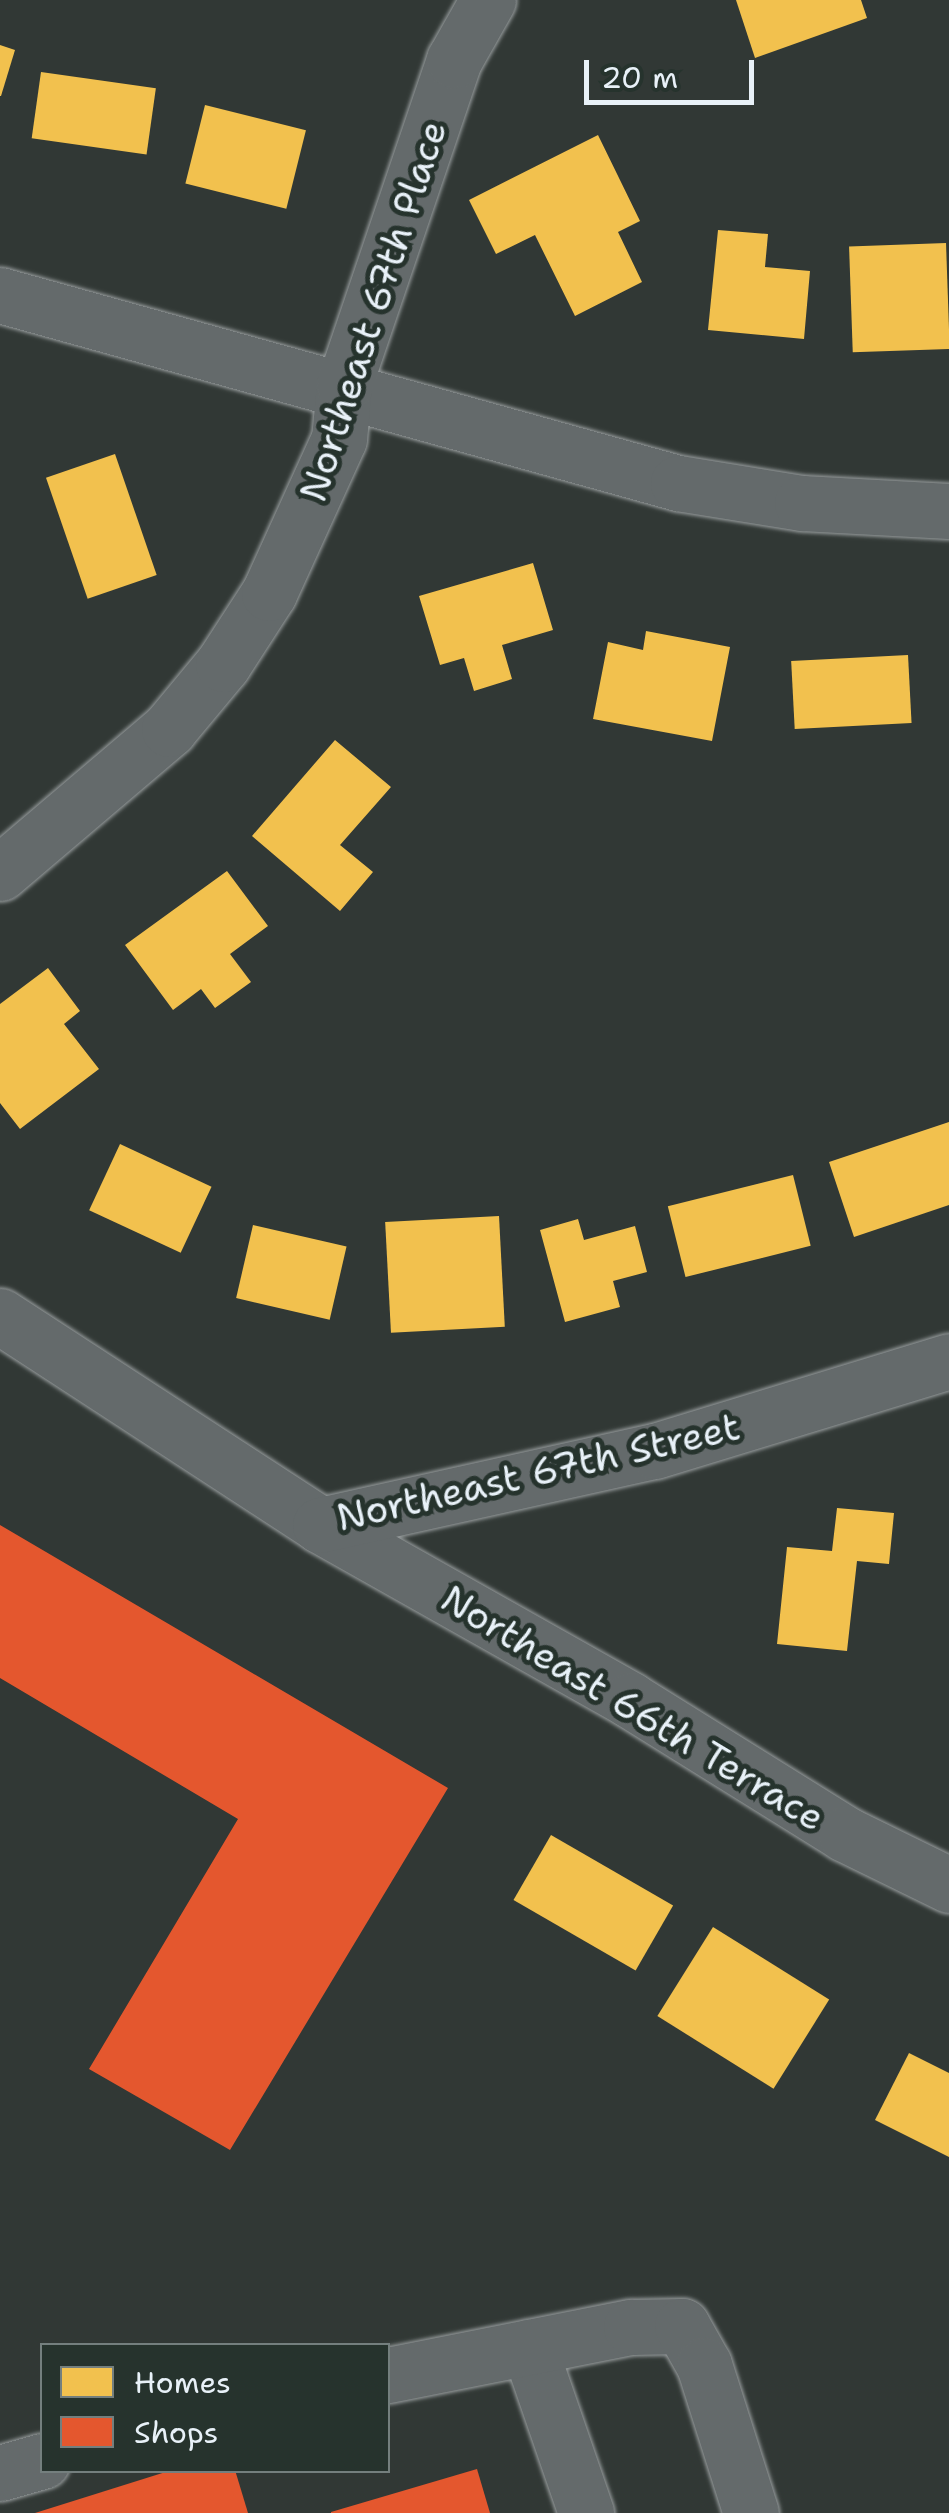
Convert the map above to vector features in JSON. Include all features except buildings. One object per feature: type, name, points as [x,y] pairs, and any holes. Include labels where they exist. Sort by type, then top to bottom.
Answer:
[{"type":"street","name":"Northeast 67th Place","points":[[0,873],[169,729],[223,664],[307,518],[339,438],[344,386],[454,60],[488,0]]},
{"type":"street","points":[[0,295],[344,386],[678,483],[802,503],[949,511]]},
{"type":"street","name":"Northeast 67th Street","points":[[0,1316],[320,1525],[655,1451],[949,1361]]},
{"type":"street","name":"Northeast 66th Terrace","points":[[320,1525],[630,1700],[844,1834],[949,1885]]},
{"type":"street","points":[[390,2375],[631,2326],[682,2326],[704,2365],[751,2513]]},
{"type":"street","points":[[529,2347],[586,2513]]},
{"type":"street","points":[[0,2473],[40,2463]]}]
